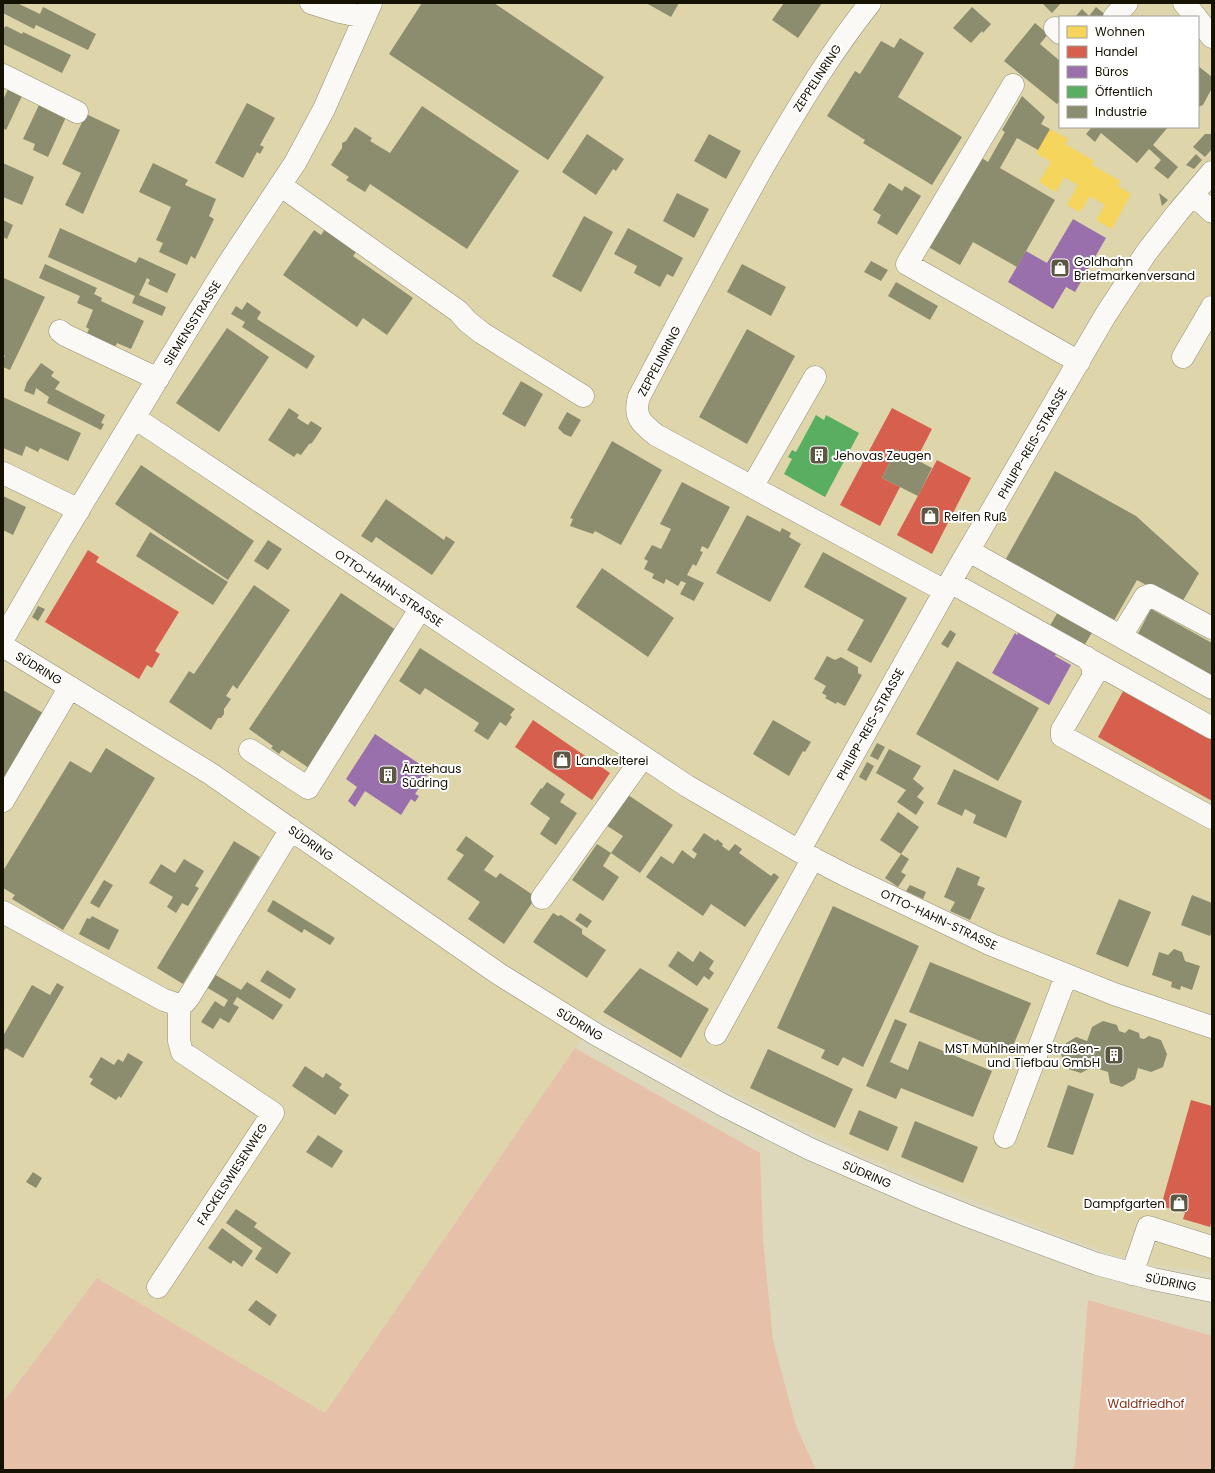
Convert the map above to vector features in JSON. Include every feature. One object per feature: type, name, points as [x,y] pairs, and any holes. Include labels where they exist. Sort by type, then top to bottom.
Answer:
[{"type":"street","points":[[311,3],[368,10]]},
{"type":"street","name":"ZEPPELINRING","points":[[870,3],[825,64],[756,180],[639,397],[636,405],[638,417],[642,424],[656,435],[752,487],[1086,657],[1212,728]]},
{"type":"street","points":[[1115,16],[1127,3]]},
{"type":"street","points":[[1184,3],[1195,16]]},
{"type":"street","name":"SIEMENSSTRASSE","points":[[3,639],[79,510],[224,271],[295,163],[324,109],[368,10]]},
{"type":"street","points":[[1199,21],[1212,37]]},
{"type":"street","points":[[3,75],[77,112]]},
{"type":"street","points":[[1013,85],[908,264],[1079,362]]},
{"type":"street","name":"PHILIPP-REIS-STRASSE","points":[[806,855],[948,587],[1105,316],[1134,270],[1164,228],[1212,172]]},
{"type":"street","points":[[280,185],[458,311],[482,334],[582,396]]},
{"type":"street","points":[[1193,194],[1212,212]]},
{"type":"street","points":[[1183,357],[1212,307]]},
{"type":"street","points":[[60,331],[65,335],[158,380]]},
{"type":"street","points":[[752,487],[814,377]]},
{"type":"street","name":"OTTO-HAHN-STRASSE","points":[[135,418],[687,786],[806,855],[858,882],[984,942],[1066,976],[1212,1027]]},
{"type":"street","points":[[3,474],[79,510]]},
{"type":"street","points":[[969,551],[1212,688]]},
{"type":"street","points":[[1121,636],[1145,597],[1150,595],[1212,628]]},
{"type":"street","points":[[250,750],[308,788],[420,609]]},
{"type":"street","name":"SÜDRING","points":[[3,646],[211,774],[465,952],[499,974],[597,1035],[721,1104],[810,1150],[918,1196],[1097,1264],[1132,1274],[1212,1291]]},
{"type":"street","points":[[1086,657],[1093,667],[1093,677],[1062,730],[1062,736],[1212,818]]},
{"type":"street","points":[[3,801],[70,687]]},
{"type":"street","points":[[542,898],[643,757]]},
{"type":"street","points":[[3,912],[164,1000],[179,1005],[185,1002],[189,997],[291,829]]},
{"type":"street","points":[[716,1034],[806,855]]},
{"type":"street","points":[[1005,1137],[1066,976]]},
{"type":"street","name":"FACKELSWIESENWEG","points":[[158,1287],[273,1113],[182,1052],[178,1040],[179,1005]]},
{"type":"street","points":[[1132,1274],[1148,1227],[1212,1247]]},
{"type":"shaded area","points":[[3,3],[1212,3],[1212,1273],[1188,1268],[1147,1265],[1114,1255],[1059,1235],[859,1154],[765,1109],[681,1065],[598,1017],[575,1048],[325,1413],[97,1278],[3,1403]]},
{"type":"green space","points":[[575,1048],[760,1153],[763,1239],[773,1340],[796,1426],[816,1470],[3,1470],[3,1403],[97,1278],[325,1413]]},
{"type":"green space","name":"Waldfriedhof","points":[[1088,1300],[1212,1336],[1212,1470],[1072,1470],[1075,1464]]},
{"type":"building: Wohnen","points":[[1050,129],[1068,139],[1065,144],[1094,161],[1092,165],[1120,181],[1118,186],[1131,194],[1112,229],[1096,220],[1105,205],[1090,196],[1080,212],[1067,205],[1078,185],[1064,177],[1056,192],[1039,182],[1051,162],[1036,153]]},
{"type":"building: Handel","points":[[892,408],[932,429],[916,460],[896,449],[882,478],[900,487],[880,526],[840,505]]},
{"type":"building: Handel","name":"Reifen Ruß","points":[[937,460],[971,478],[932,554],[897,535]]},
{"type":"building: Handel","points":[[88,550],[99,557],[96,562],[179,612],[155,651],[160,654],[152,668],[147,665],[139,679],[45,622]]},
{"type":"building: Handel","points":[[1127,684],[1212,732],[1212,801],[1098,737]]},
{"type":"building: Handel","name":"Landkelterei","points":[[533,720],[610,773],[592,800],[515,747]]},
{"type":"building: Handel","points":[[1191,1100],[1212,1106],[1212,1220],[1210,1227],[1183,1219],[1185,1213],[1161,1206]]},
{"type":"building: Büros","points":[[1073,219],[1106,238],[1075,292],[1066,287],[1053,309],[1008,282],[1026,251],[1047,263]]},
{"type":"building: Büros","points":[[1021,629],[1058,649],[1055,656],[1071,665],[1049,705],[992,673],[1015,633],[1017,635]]},
{"type":"building: Büros","name":"Ärztehaus Südring","points":[[375,734],[430,771],[415,794],[419,796],[415,802],[411,799],[401,815],[365,791],[355,807],[348,801],[357,787],[346,779]]},
{"type":"building: Öffentlich","name":"Jehovas Zeugen","points":[[816,415],[824,420],[826,415],[859,433],[825,497],[784,474],[792,459],[788,457],[792,450],[796,452]]},
{"type":"building: Industrie","points":[[3,3],[17,3],[40,14],[43,7],[96,34],[88,50],[36,25],[34,29],[3,13]]},
{"type":"building: Industrie","points":[[422,3],[494,3],[604,77],[548,160],[389,54]]},
{"type":"building: Industrie","points":[[646,3],[679,3],[671,17]]},
{"type":"building: Industrie","points":[[784,3],[822,3],[798,38],[772,20]]},
{"type":"building: Industrie","points":[[1061,3],[1052,13],[1043,4]]},
{"type":"building: Industrie","points":[[972,7],[991,24],[971,43],[953,28]]},
{"type":"building: Industrie","points":[[1096,7],[1107,16],[1089,16]]},
{"type":"building: Industrie","points":[[1082,9],[1089,16],[1076,16]]},
{"type":"building: Industrie","points":[[1035,23],[1048,34],[1040,44],[1059,60],[1059,102],[1057,104],[1004,61]]},
{"type":"building: Industrie","points":[[6,26],[22,34],[23,32],[71,55],[62,73],[3,44],[3,29]]},
{"type":"building: Industrie","points":[[900,38],[924,53],[898,97],[962,137],[932,185],[863,143],[865,140],[827,116],[855,71],[860,74],[881,41],[894,48]]},
{"type":"building: Industrie","points":[[1199,67],[1212,77],[1212,88],[1203,105],[1199,107]]},
{"type":"building: Industrie","points":[[8,89],[22,96],[6,130],[3,128],[3,100]]},
{"type":"building: Industrie","points":[[1022,96],[1045,117],[1041,124],[1050,129],[1038,150],[1017,138],[1000,168],[1055,200],[1017,267],[973,242],[960,265],[925,245],[977,155],[988,162],[1005,132],[1002,130]]},
{"type":"building: Industrie","points":[[247,103],[275,118],[260,145],[264,147],[260,154],[257,152],[243,178],[215,163]]},
{"type":"building: Industrie","points":[[39,105],[66,117],[48,157],[33,150],[35,144],[23,139]]},
{"type":"building: Industrie","points":[[422,106],[519,171],[467,249],[370,184],[365,192],[346,180],[349,177],[331,165],[342,148],[342,143],[346,141],[355,127],[372,138],[370,141],[390,153]]},
{"type":"building: Industrie","points":[[86,114],[120,130],[83,214],[65,205],[81,173],[62,164]]},
{"type":"building: Industrie","points":[[1091,128],[1167,128],[1153,145],[1178,167],[1168,179],[1154,168],[1161,160],[1149,149],[1137,163],[1101,133],[1095,142],[1086,134]]},
{"type":"building: Industrie","points":[[587,134],[624,159],[616,171],[613,169],[596,195],[562,172]]},
{"type":"building: Industrie","points":[[709,134],[741,151],[726,179],[694,161]]},
{"type":"building: Industrie","points":[[1205,134],[1212,134],[1212,149],[1205,157],[1193,147]]},
{"type":"building: Industrie","points":[[1196,154],[1202,160],[1194,169],[1186,165]]},
{"type":"building: Industrie","points":[[3,163],[34,177],[22,205],[3,197]]},
{"type":"building: Industrie","points":[[153,163],[188,180],[185,185],[216,199],[209,216],[214,219],[195,259],[191,256],[187,265],[159,252],[163,243],[156,240],[171,207],[139,192]]},
{"type":"building: Industrie","points":[[889,183],[902,191],[905,186],[921,196],[897,235],[877,223],[881,215],[873,210]]},
{"type":"building: Industrie","points":[[677,193],[709,209],[694,238],[663,221]]},
{"type":"building: Industrie","points":[[1159,193],[1168,200],[1162,206]]},
{"type":"building: Industrie","points":[[584,216],[613,232],[581,292],[552,276]]},
{"type":"building: Industrie","points":[[3,220],[13,225],[7,239],[3,237]]},
{"type":"building: Industrie","points":[[327,226],[359,248],[353,256],[413,298],[387,335],[363,318],[357,327],[283,275],[314,230],[321,235]]},
{"type":"building: Industrie","points":[[60,228],[136,263],[139,257],[176,274],[167,293],[148,284],[150,280],[147,278],[139,295],[166,307],[162,316],[132,303],[135,296],[48,257]]},
{"type":"building: Industrie","points":[[628,228],[683,258],[673,277],[667,274],[660,287],[634,273],[637,266],[614,254]]},
{"type":"building: Industrie","points":[[871,261],[888,270],[881,281],[864,272]]},
{"type":"building: Industrie","points":[[45,264],[97,288],[94,294],[102,298],[101,301],[144,321],[131,349],[117,343],[112,353],[84,340],[89,329],[86,327],[93,310],[77,303],[80,296],[39,278]]},
{"type":"building: Industrie","points":[[742,264],[786,287],[771,316],[727,292]]},
{"type":"building: Industrie","points":[[4,278],[45,297],[10,370],[3,367],[3,359],[5,356],[3,355]]},
{"type":"building: Industrie","points":[[896,282],[938,306],[930,320],[888,296]]},
{"type":"building: Industrie","points":[[247,302],[261,312],[257,319],[315,356],[307,369],[242,327],[245,322],[231,314],[236,306],[242,310]]},
{"type":"building: Industrie","points":[[227,328],[269,357],[219,432],[176,403]]},
{"type":"building: Industrie","points":[[747,329],[795,356],[747,444],[699,417]]},
{"type":"building: Industrie","points":[[41,363],[54,372],[51,376],[60,382],[55,389],[105,415],[101,423],[104,424],[101,430],[47,403],[49,397],[36,388],[34,395],[24,391],[27,382]]},
{"type":"building: Industrie","points":[[521,381],[543,394],[525,427],[502,414]]},
{"type":"building: Industrie","points":[[3,397],[81,433],[68,461],[40,448],[38,452],[26,446],[22,456],[3,448]]},
{"type":"building: Industrie","points":[[289,408],[299,415],[297,418],[308,425],[311,421],[322,428],[312,443],[309,444],[301,455],[297,453],[294,457],[268,440]]},
{"type":"building: Industrie","points":[[567,412],[581,420],[571,437],[564,434],[558,428]]},
{"type":"building: Industrie","points":[[612,441],[662,470],[621,545],[595,531],[593,534],[570,526],[573,519],[570,518]]},
{"type":"building: Industrie","points":[[896,449],[932,468],[918,496],[882,478]]},
{"type":"building: Industrie","points":[[141,465],[254,541],[228,580],[115,504]]},
{"type":"building: Industrie","points":[[1055,471],[1136,516],[1199,573],[1181,604],[1137,580],[1112,624],[1003,564]]},
{"type":"building: Industrie","points":[[682,482],[730,507],[708,549],[702,546],[700,551],[703,552],[696,566],[693,564],[687,575],[704,583],[694,601],[680,594],[686,583],[681,581],[678,586],[666,579],[664,584],[652,578],[654,574],[644,569],[648,561],[644,559],[652,545],[661,549],[671,529],[660,524]]},
{"type":"building: Industrie","points":[[3,496],[26,507],[13,535],[3,530]]},
{"type":"building: Industrie","points":[[386,499],[444,540],[446,536],[455,542],[432,575],[376,537],[372,543],[361,536]]},
{"type":"building: Industrie","points":[[747,515],[780,532],[782,528],[791,533],[789,537],[801,544],[770,602],[716,573]]},
{"type":"building: Industrie","points":[[150,532],[228,582],[213,605],[136,556]]},
{"type":"building: Industrie","points":[[268,540],[282,549],[268,570],[254,561]]},
{"type":"building: Industrie","points":[[823,552],[907,598],[871,663],[847,650],[864,620],[804,587]]},
{"type":"building: Industrie","points":[[602,568],[674,618],[648,657],[576,607]]},
{"type":"building: Industrie","points":[[254,585],[290,610],[237,689],[233,685],[226,696],[231,699],[224,709],[224,714],[221,718],[218,718],[211,730],[169,702],[189,671],[194,674]]},
{"type":"building: Industrie","points":[[341,593],[399,632],[309,768],[282,750],[279,754],[271,748],[273,746],[249,729]]},
{"type":"building: Industrie","points":[[38,606],[45,609],[38,621],[32,617]]},
{"type":"building: Industrie","points":[[1151,609],[1212,643],[1212,682],[1135,639]]},
{"type":"building: Industrie","points":[[1058,612],[1093,631],[1082,649],[1048,629]]},
{"type":"building: Industrie","points":[[950,630],[956,634],[948,648],[941,644]]},
{"type":"building: Industrie","points":[[420,648],[515,709],[510,715],[512,717],[506,726],[500,722],[488,740],[474,731],[479,723],[425,688],[420,695],[399,681]]},
{"type":"building: Industrie","points":[[827,656],[835,660],[841,657],[858,667],[858,673],[862,675],[845,706],[837,702],[836,704],[825,698],[827,696],[822,693],[826,686],[814,679]]},
{"type":"building: Industrie","points":[[957,661],[1039,708],[998,781],[916,734]]},
{"type":"building: Industrie","points":[[3,690],[43,713],[3,784]]},
{"type":"building: Industrie","points":[[773,720],[811,742],[805,752],[803,751],[789,776],[753,754]]},
{"type":"building: Industrie","points":[[877,743],[885,747],[878,760],[870,756]]},
{"type":"building: Industrie","points":[[106,748],[155,778],[63,930],[12,899],[15,895],[3,888],[3,871],[70,761],[91,773]]},
{"type":"building: Industrie","points":[[889,749],[921,766],[913,779],[924,788],[917,797],[924,802],[916,815],[897,802],[906,790],[876,773]]},
{"type":"building: Industrie","points":[[867,762],[874,766],[866,781],[859,777]]},
{"type":"building: Industrie","points":[[954,769],[1022,801],[1006,838],[973,823],[976,815],[965,809],[962,816],[937,804]]},
{"type":"building: Industrie","points":[[547,782],[565,794],[560,802],[577,813],[556,845],[540,834],[550,818],[530,804]]},
{"type":"building: Industrie","points":[[625,793],[673,825],[640,873],[611,853],[623,836],[604,824]]},
{"type":"building: Industrie","points":[[898,812],[919,827],[901,854],[880,840]]},
{"type":"building: Industrie","points":[[704,833],[716,841],[717,839],[723,844],[722,846],[729,851],[735,844],[742,849],[739,853],[771,876],[774,873],[779,877],[745,927],[711,904],[703,916],[646,877],[661,856],[673,864],[682,850],[694,859],[697,854],[692,850]]},
{"type":"building: Industrie","points":[[466,836],[494,856],[484,870],[496,878],[500,873],[536,897],[504,944],[468,919],[480,902],[447,879],[464,855],[456,850]]},
{"type":"building: Industrie","points":[[234,841],[260,857],[183,984],[157,968]]},
{"type":"building: Industrie","points":[[597,844],[611,853],[603,866],[619,877],[603,901],[572,880]]},
{"type":"building: Industrie","points":[[901,854],[909,859],[901,872],[906,875],[898,887],[885,878]]},
{"type":"building: Industrie","points":[[184,859],[204,871],[195,886],[199,888],[188,906],[182,903],[176,913],[167,907],[173,897],[149,883],[161,864],[175,873]]},
{"type":"building: Industrie","points":[[957,867],[980,877],[977,885],[985,888],[970,920],[950,911],[955,902],[944,897]]},
{"type":"building: Industrie","points":[[104,880],[113,885],[99,908],[90,903]]},
{"type":"building: Industrie","points":[[910,885],[926,892],[923,899],[906,891]]},
{"type":"building: Industrie","points":[[1192,895],[1212,903],[1212,931],[1210,936],[1181,925]]},
{"type":"building: Industrie","points":[[1119,899],[1151,912],[1128,967],[1096,954]]},
{"type":"building: Industrie","points":[[273,900],[335,938],[330,945],[304,929],[302,933],[267,911]]},
{"type":"building: Industrie","points":[[833,906],[919,946],[863,1067],[843,1057],[838,1066],[821,1058],[825,1050],[777,1028]]},
{"type":"building: Industrie","points":[[553,913],[558,916],[561,915],[582,929],[582,934],[606,950],[587,978],[533,942]]},
{"type":"building: Industrie","points":[[580,913],[592,921],[587,928],[575,920]]},
{"type":"building: Industrie","points":[[92,916],[119,930],[109,950],[79,934],[87,918],[90,919]]},
{"type":"building: Industrie","points":[[1174,949],[1182,952],[1185,961],[1200,966],[1192,990],[1181,986],[1180,990],[1171,987],[1172,982],[1152,975],[1159,952],[1168,955]]},
{"type":"building: Industrie","points":[[678,951],[693,962],[700,951],[714,961],[709,969],[714,973],[709,980],[704,976],[697,986],[668,966]]},
{"type":"building: Industrie","points":[[930,962],[1031,1003],[1010,1053],[909,1012]]},
{"type":"building: Industrie","points":[[640,968],[709,1009],[681,1058],[603,1012]]},
{"type":"building: Industrie","points":[[267,970],[296,989],[290,999],[260,981]]},
{"type":"building: Industrie","points":[[214,974],[241,990],[247,982],[283,1005],[273,1020],[237,997],[233,1004],[239,1007],[229,1023],[220,1018],[213,1029],[201,1022],[215,1001],[224,1007],[228,1000],[206,987]]},
{"type":"building: Industrie","points":[[57,983],[64,987],[23,1058],[6,1048],[3,1052],[3,1036],[32,985],[50,995]]},
{"type":"building: Industrie","points":[[895,1019],[907,1024],[890,1062],[908,1070],[919,1041],[992,1071],[973,1117],[901,1088],[896,1099],[866,1086]]},
{"type":"building: Industrie","name":"MST Mühlheimer Straßen- und Tiefbau GmbH","points":[[1103,1021],[1117,1025],[1119,1031],[1125,1033],[1129,1029],[1139,1033],[1140,1038],[1144,1039],[1149,1036],[1161,1040],[1167,1054],[1163,1067],[1151,1072],[1138,1068],[1135,1079],[1122,1087],[1110,1083],[1108,1072],[1092,1067],[1081,1073],[1068,1069],[1061,1055],[1065,1044],[1076,1037],[1087,1041],[1092,1027]]},
{"type":"building: Industrie","points":[[768,1049],[853,1089],[835,1128],[750,1088]]},
{"type":"building: Industrie","points":[[128,1053],[143,1062],[121,1098],[119,1096],[116,1100],[90,1084],[93,1079],[89,1077],[101,1057],[114,1065],[118,1059],[123,1062]]},
{"type":"building: Industrie","points":[[305,1066],[323,1078],[326,1073],[342,1084],[339,1088],[349,1095],[335,1115],[292,1086]]},
{"type":"building: Industrie","points":[[1068,1085],[1094,1094],[1073,1155],[1047,1147]]},
{"type":"building: Industrie","points":[[859,1110],[898,1127],[888,1151],[849,1134]]},
{"type":"building: Industrie","points":[[915,1121],[978,1147],[963,1183],[901,1157]]},
{"type":"building: Industrie","points":[[318,1135],[343,1151],[332,1168],[306,1152]]},
{"type":"building: Industrie","points":[[33,1172],[42,1178],[36,1188],[26,1182]]},
{"type":"building: Industrie","points":[[236,1209],[257,1223],[254,1227],[291,1253],[277,1274],[255,1259],[262,1248],[226,1223]]},
{"type":"building: Industrie","points":[[222,1228],[253,1251],[242,1267],[233,1260],[231,1264],[208,1248]]},
{"type":"building: Industrie","points":[[256,1300],[277,1315],[270,1326],[248,1310]]},
{"type":"place","name":"Goldhahn Briefmarkenversand","points":[[1060,268]]},
{"type":"place","name":"Jehovas Zeugen","points":[[819,455]]},
{"type":"place","name":"Reifen Ruß","points":[[930,516]]},
{"type":"place","name":"Landkelterei","points":[[562,760]]},
{"type":"place","name":"Ärztehaus Südring","points":[[388,775]]},
{"type":"place","name":"MST Mühlheimer Straßen- und Tiefbau GmbH","points":[[1114,1055]]},
{"type":"place","name":"Dampfgarten","points":[[1179,1203]]}]
